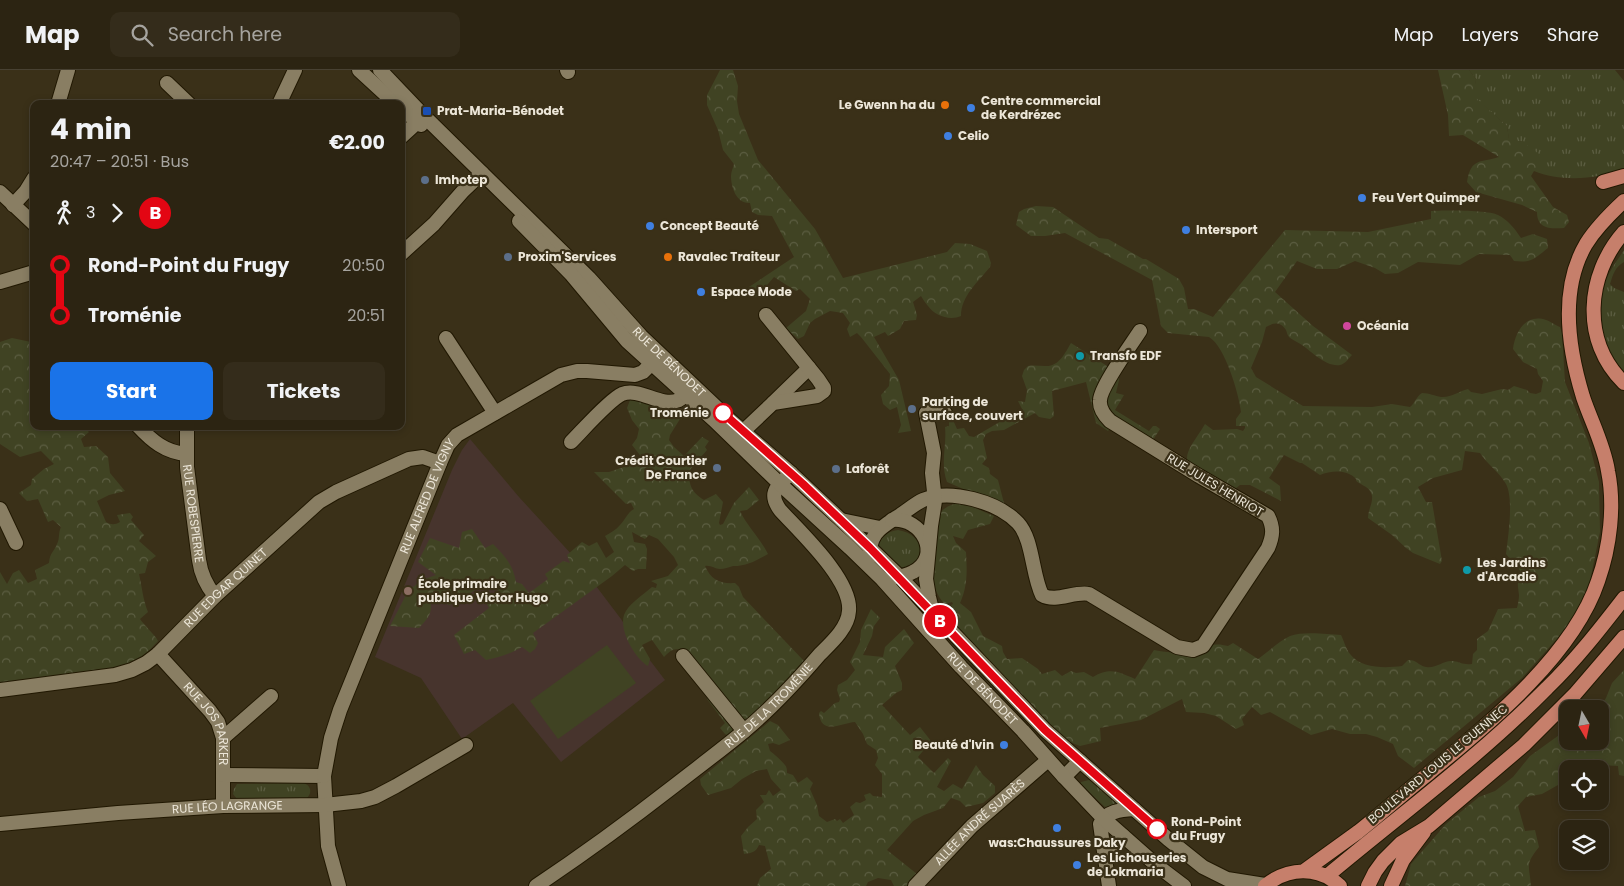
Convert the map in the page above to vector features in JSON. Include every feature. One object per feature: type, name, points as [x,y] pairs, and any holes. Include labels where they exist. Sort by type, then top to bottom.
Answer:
[{"type":"main road","points":[[1603,182],[1624,176]]},
{"type":"main road","name":"BOULEVARD LOUIS LE GUENNEC","points":[[1304,871],[1363,827],[1492,719],[1538,673],[1569,637],[1586,609],[1602,569],[1608,540],[1611,497],[1606,460],[1584,399],[1576,368],[1570,335],[1568,302],[1575,270],[1586,244],[1602,222],[1624,201]]},
{"type":"main road","points":[[1624,232],[1612,247],[1601,269],[1596,283],[1594,308],[1600,347],[1612,370],[1624,383]]},
{"type":"main road","name":"BOULEVARD LOUIS LE GUENNEC","points":[[1327,876],[1515,720],[1554,681],[1624,598]]},
{"type":"main road","points":[[1368,886],[1375,872],[1401,843],[1429,826],[1506,761],[1558,713],[1624,637]]},
{"type":"main road","points":[[1391,886],[1403,860],[1429,826]]},
{"type":"main road","points":[[1265,886],[1283,874],[1294,871],[1327,876],[1340,886]]},
{"type":"street","points":[[59,100],[68,70]]},
{"type":"street","points":[[281,100],[295,70]]},
{"type":"street","points":[[359,70],[392,100]]},
{"type":"street","name":"RUE DE BÉNODET","points":[[380,70],[421,119],[541,237],[619,333],[656,359],[752,447],[791,473],[899,576],[1045,730],[1189,857],[1227,879],[1265,886]]},
{"type":"street","points":[[167,83],[185,100]]},
{"type":"street","name":"RUE DE BÉNODET","points":[[405,110],[421,119]]},
{"type":"street","points":[[405,133],[421,119]]},
{"type":"street","points":[[405,250],[434,224],[480,176]]},
{"type":"street","points":[[13,205],[30,185]]},
{"type":"street","points":[[0,192],[30,220]]},
{"type":"street","points":[[0,282],[30,273]]},
{"type":"street","points":[[766,315],[824,388],[824,392],[821,394],[773,403]]},
{"type":"street","name":"RUE JULES HENRIOT","points":[[935,496],[952,495],[967,498],[994,507],[1014,520],[1023,530],[1042,595],[1058,597],[1079,592],[1089,594],[1177,647],[1189,650],[1198,649],[1207,642],[1268,548],[1273,536],[1272,523],[1268,516],[1198,476],[1110,420],[1102,412],[1101,394],[1114,370],[1140,331]]},
{"type":"street","points":[[446,338],[496,413]]},
{"type":"street","name":"RUE ALFRED DE VIGNY","points":[[324,776],[330,738],[335,724],[440,463],[456,435],[568,372],[587,371],[635,375],[643,372],[656,359]]},
{"type":"street","points":[[739,435],[809,368]]},
{"type":"street","points":[[571,442],[610,403],[622,394],[635,394],[674,401],[679,400],[690,390]]},
{"type":"street","points":[[933,614],[926,579],[935,506],[932,473],[934,453],[926,413],[934,411],[945,413]]},
{"type":"street","points":[[142,430],[162,447],[170,451],[186,454]]},
{"type":"street","name":"RUE ROBESPIERRE","points":[[187,430],[186,454],[201,574],[215,596]]},
{"type":"street","name":"RUE DE BÉNODET","points":[[752,447],[780,484],[877,574],[961,667],[1103,818],[1155,864],[1184,886]]},
{"type":"street","name":"RUE EDGAR QUINET","points":[[0,690],[115,674],[140,667],[158,654],[215,596],[326,497],[409,460],[423,458],[440,463]]},
{"type":"street","points":[[780,484],[791,473]]},
{"type":"street","name":"RUE DE LA TROMÉNIE","points":[[536,886],[600,843],[744,731],[793,684],[828,646],[845,624],[849,611],[847,594],[833,571],[776,504],[774,493],[780,484]]},
{"type":"street","points":[[892,520],[906,521],[919,529],[925,539],[928,554],[917,569],[899,576],[877,574],[869,557],[874,538],[880,528],[892,520],[922,500],[935,496]]},
{"type":"street","points":[[0,509],[16,543]]},
{"type":"street","points":[[841,520],[880,528]]},
{"type":"street","name":"RUE JOS PARKER","points":[[158,654],[218,722],[223,738],[223,806]]},
{"type":"street","points":[[683,656],[744,731]]},
{"type":"street","points":[[223,738],[270,696]]},
{"type":"street","name":"RUE LÉO LAGRANGE","points":[[0,824],[223,806],[326,804],[361,801],[376,797],[466,745]]},
{"type":"street","name":"ALLÉE ANDRÉ SUARÈS","points":[[915,886],[972,826],[1048,760]]},
{"type":"street","points":[[1064,777],[1080,761]]},
{"type":"street","points":[[223,775],[324,776],[328,846],[339,886]]},
{"type":"street","points":[[1110,886],[1099,826],[1103,818],[1114,812],[1134,809]]},
{"type":"street","points":[[1105,858],[1112,846],[1123,836]]},
{"type":"shaded area","points":[[470,439],[519,497],[574,557],[665,680],[561,762],[513,703],[462,739],[421,678],[375,657],[452,470]]},
{"type":"green space","points":[[720,70],[733,70],[738,86],[737,101],[739,114],[758,160],[815,229],[843,278],[947,252],[955,243],[970,244],[987,251],[991,263],[990,267],[967,296],[961,316],[948,318],[939,315],[931,310],[921,296],[913,302],[917,315],[916,320],[904,321],[900,329],[888,336],[885,332],[874,337],[899,380],[911,431],[898,433],[901,425],[897,407],[890,410],[883,404],[881,395],[889,386],[890,374],[857,333],[850,337],[847,329],[850,323],[843,313],[830,311],[815,319],[810,323],[804,336],[798,339],[786,328],[806,311],[810,299],[800,289],[796,291],[774,277],[759,297],[753,297],[749,287],[794,257],[772,216],[758,215],[752,212],[750,203],[745,203],[738,198],[732,185],[731,176],[734,164],[723,150],[718,130],[707,105],[707,95]]},
{"type":"green space","points":[[1438,70],[1469,70],[1476,79],[1474,96],[1507,126],[1509,139],[1523,142],[1539,154],[1540,167],[1531,176],[1553,207],[1567,215],[1569,222],[1564,228],[1545,227],[1539,222],[1537,212],[1522,205],[1476,192],[1467,182],[1471,168],[1474,165],[1478,162],[1499,157],[1463,135],[1449,136],[1448,115]]},
{"type":"green space","points":[[1469,70],[1615,70],[1624,81],[1624,168],[1602,175],[1579,178],[1556,177],[1534,171],[1523,142],[1509,140],[1507,126],[1473,96],[1476,79]]},
{"type":"green space","points":[[1036,206],[1053,207],[1099,238],[1108,239],[1179,279],[1184,288],[1188,309],[1194,309],[1213,317],[1285,230],[1368,232],[1431,219],[1431,211],[1445,210],[1493,213],[1505,219],[1521,238],[1533,234],[1547,239],[1548,248],[1529,261],[1514,261],[1510,255],[1479,254],[1460,265],[1418,262],[1398,273],[1385,274],[1375,268],[1355,261],[1337,269],[1317,269],[1297,261],[1275,292],[1313,326],[1352,355],[1340,365],[1330,364],[1290,338],[1281,325],[1274,324],[1266,327],[1251,368],[1256,377],[1303,406],[1372,407],[1392,404],[1410,407],[1422,393],[1445,397],[1468,389],[1471,392],[1482,394],[1502,389],[1508,390],[1514,386],[1536,394],[1541,392],[1543,381],[1537,369],[1523,362],[1513,349],[1516,336],[1527,322],[1533,319],[1546,320],[1560,327],[1565,382],[1589,443],[1599,482],[1600,532],[1589,586],[1569,625],[1522,678],[1414,768],[1398,756],[1393,744],[1377,737],[1366,734],[1350,734],[1332,729],[1311,735],[1270,712],[1261,715],[1252,707],[1242,719],[1244,725],[1236,729],[1216,716],[1186,712],[1182,699],[1141,720],[1100,728],[1101,741],[1080,746],[1065,740],[956,631],[944,611],[952,607],[951,605],[953,604],[952,602],[945,604],[935,589],[933,548],[941,512],[949,506],[956,504],[965,505],[994,516],[990,524],[968,530],[963,539],[953,536],[956,543],[966,552],[966,584],[960,603],[971,612],[983,636],[1002,646],[1007,659],[1022,658],[1042,674],[1055,670],[1062,676],[1071,671],[1076,673],[1084,672],[1093,677],[1110,671],[1135,679],[1154,650],[1182,652],[1216,644],[1228,646],[1233,643],[1258,659],[1290,636],[1308,633],[1341,635],[1349,652],[1355,659],[1367,665],[1402,666],[1408,660],[1430,667],[1449,661],[1472,664],[1473,654],[1477,650],[1477,639],[1488,631],[1498,609],[1517,608],[1519,597],[1518,581],[1522,573],[1506,554],[1510,499],[1506,484],[1480,453],[1465,451],[1462,470],[1433,478],[1418,487],[1426,502],[1432,502],[1442,561],[1440,564],[1413,553],[1368,518],[1372,501],[1371,493],[1350,474],[1328,472],[1320,475],[1302,463],[1284,455],[1269,478],[1280,486],[1281,501],[1250,485],[1240,485],[1231,492],[1197,484],[1191,474],[1187,459],[1190,447],[1205,424],[1213,430],[1237,429],[1243,431],[1245,428],[1245,426],[1236,426],[1236,419],[1241,412],[1240,404],[1226,360],[1215,342],[1209,337],[1168,333],[1161,326],[1152,280],[1065,233],[1031,236],[1016,225],[1019,212]]},
{"type":"green space","points":[[1624,250],[1624,262],[1616,269],[1610,284],[1624,292],[1624,371],[1616,362],[1605,342],[1600,319],[1600,307],[1606,280]]},
{"type":"green space","points":[[12,338],[30,342],[30,430],[86,430],[89,432],[81,439],[84,447],[96,446],[108,457],[110,473],[125,491],[109,495],[97,501],[106,522],[116,524],[120,522],[117,515],[130,513],[133,517],[131,520],[144,535],[139,541],[156,556],[148,562],[145,573],[139,574],[148,612],[140,619],[158,641],[138,662],[116,670],[0,685],[0,572],[7,584],[13,573],[19,570],[28,583],[37,579],[35,570],[49,563],[51,554],[58,542],[61,527],[53,520],[48,522],[38,499],[27,501],[19,493],[31,485],[32,479],[44,469],[54,464],[41,451],[20,457],[0,444],[0,342]]},
{"type":"green space","points":[[1071,343],[1118,373],[1119,380],[1116,393],[1124,395],[1115,410],[1149,431],[1153,426],[1160,429],[1153,440],[1116,421],[1108,431],[1096,423],[1086,382],[1052,391],[1054,416],[1050,419],[1039,417],[1035,413],[1004,430],[992,431],[986,434],[983,440],[987,458],[982,464],[989,468],[990,474],[998,480],[1005,507],[947,482],[944,468],[945,427],[949,426],[949,420],[953,420],[957,429],[964,428],[969,436],[974,437],[1022,409],[1018,401],[1025,402],[1027,390],[1022,376],[1024,370],[1028,366],[1050,366],[1058,362]]},
{"type":"green space","points":[[637,398],[656,406],[659,413],[680,419],[669,440],[684,456],[702,437],[709,441],[705,447],[707,450],[689,471],[690,480],[696,494],[704,500],[716,494],[723,502],[720,525],[723,524],[734,503],[749,487],[759,500],[747,510],[740,511],[768,554],[743,565],[720,569],[705,566],[710,575],[720,582],[735,583],[743,597],[804,661],[780,692],[729,736],[720,728],[725,723],[707,699],[706,691],[683,651],[673,650],[664,657],[652,640],[642,645],[650,659],[648,666],[638,657],[629,644],[623,621],[626,611],[652,587],[656,588],[657,584],[651,581],[668,576],[678,565],[674,557],[658,539],[649,535],[645,539],[632,532],[634,542],[645,544],[647,549],[646,569],[633,571],[625,565],[533,633],[538,643],[530,653],[522,647],[505,655],[486,660],[475,650],[464,654],[454,635],[489,608],[484,598],[490,598],[498,593],[497,587],[482,586],[450,605],[430,599],[431,608],[429,615],[419,628],[390,626],[408,591],[422,580],[436,575],[418,562],[430,538],[459,548],[462,532],[472,529],[485,548],[493,544],[508,561],[516,582],[522,584],[529,593],[548,579],[545,574],[563,561],[570,563],[567,555],[582,542],[589,546],[597,542],[606,558],[614,552],[605,536],[617,528],[634,509],[631,503],[626,504],[594,472],[609,472],[642,461],[643,459],[632,445],[637,438],[639,429],[632,420],[627,408],[630,400]]},
{"type":"green space","points":[[898,530],[914,537],[920,548],[920,555],[917,561],[902,569],[879,545],[886,534]]},
{"type":"green space","points":[[871,609],[880,618],[874,626],[872,636],[863,655],[883,657],[885,647],[904,629],[914,643],[895,666],[902,683],[902,690],[882,705],[910,735],[920,727],[931,741],[918,757],[934,773],[948,758],[951,761],[937,787],[944,791],[953,784],[962,789],[976,765],[983,775],[995,786],[995,793],[983,803],[966,807],[960,801],[951,798],[943,808],[913,821],[887,850],[927,882],[926,886],[894,886],[891,880],[878,878],[868,882],[866,886],[757,886],[760,878],[771,869],[765,846],[759,845],[753,852],[744,854],[741,836],[757,819],[756,810],[764,802],[760,795],[766,795],[769,790],[773,796],[781,790],[771,779],[767,769],[756,771],[731,788],[708,795],[701,785],[700,779],[770,721],[778,725],[790,740],[779,745],[768,744],[770,751],[784,764],[787,768],[787,773],[793,775],[798,783],[807,777],[813,783],[810,789],[817,805],[819,816],[827,822],[840,819],[843,823],[854,815],[850,807],[856,802],[860,803],[866,800],[864,795],[870,793],[873,796],[882,797],[882,774],[875,765],[878,758],[876,750],[867,744],[855,722],[828,726],[821,720],[819,713],[821,711],[824,713],[835,703],[839,702],[838,685],[847,680],[855,670],[850,662],[860,642],[861,630]]},
{"type":"green space","points":[[607,645],[636,683],[558,739],[530,701]]},
{"type":"green space","points":[[1624,670],[1624,776],[1619,775],[1618,766],[1609,765],[1609,760],[1559,760],[1559,785],[1542,794],[1526,797],[1518,806],[1525,831],[1535,830],[1539,847],[1529,865],[1531,886],[1405,886],[1411,864],[1446,824],[1479,797],[1495,791],[1513,777],[1530,756],[1559,735],[1559,750],[1609,750],[1609,700],[1605,700],[1612,683]]},
{"type":"green space","points":[[1089,780],[1093,781],[1118,804],[1105,807],[1080,784]]},
{"type":"green space","points":[[303,783],[310,790],[310,794],[306,799],[241,800],[237,799],[233,794],[237,784]]},
{"type":"bus line","name":"B","points":[[723,413],[803,484],[899,576],[1045,730],[1157,829]]},
{"type":"place","name":"Le Gwenn ha du","points":[[945,105]]},
{"type":"place","name":"Centre commercial de Kerdrézec","points":[[971,108]]},
{"type":"place","name":"Prat-Maria-Bénodet","points":[[427,111]]},
{"type":"place","name":"Celio","points":[[948,136]]},
{"type":"place","name":"Imhotep","points":[[425,180]]},
{"type":"place","name":"Feu Vert Quimper","points":[[1362,198]]},
{"type":"place","name":"Concept Beauté","points":[[650,226]]},
{"type":"place","name":"Intersport","points":[[1186,230]]},
{"type":"place","name":"Proxim'Services","points":[[508,257]]},
{"type":"place","name":"Ravalec Traiteur","points":[[668,257]]},
{"type":"place","name":"Espace Mode","points":[[701,292]]},
{"type":"place","name":"Océania","points":[[1347,326]]},
{"type":"place","name":"Transfo EDF","points":[[1080,356]]},
{"type":"place","name":"Parking de surface, couvert","points":[[912,409]]},
{"type":"place","name":"Troménie","points":[[723,413]]},
{"type":"place","name":"Crédit Courtier De France","points":[[717,468]]},
{"type":"place","name":"Laforêt","points":[[836,469]]},
{"type":"place","name":"Les Jardins d'Arcadie","points":[[1467,570]]},
{"type":"place","name":"École primaire publique Victor Hugo","points":[[408,591]]},
{"type":"place","name":"Beauté d'Ivin","points":[[1004,745]]},
{"type":"place","name":"was:Chaussures Daky","points":[[1057,828]]},
{"type":"place","name":"Rond-Point du Frugy","points":[[1157,829]]},
{"type":"place","name":"Les Lichouseries de Lokmaria","points":[[1077,865]]}]
